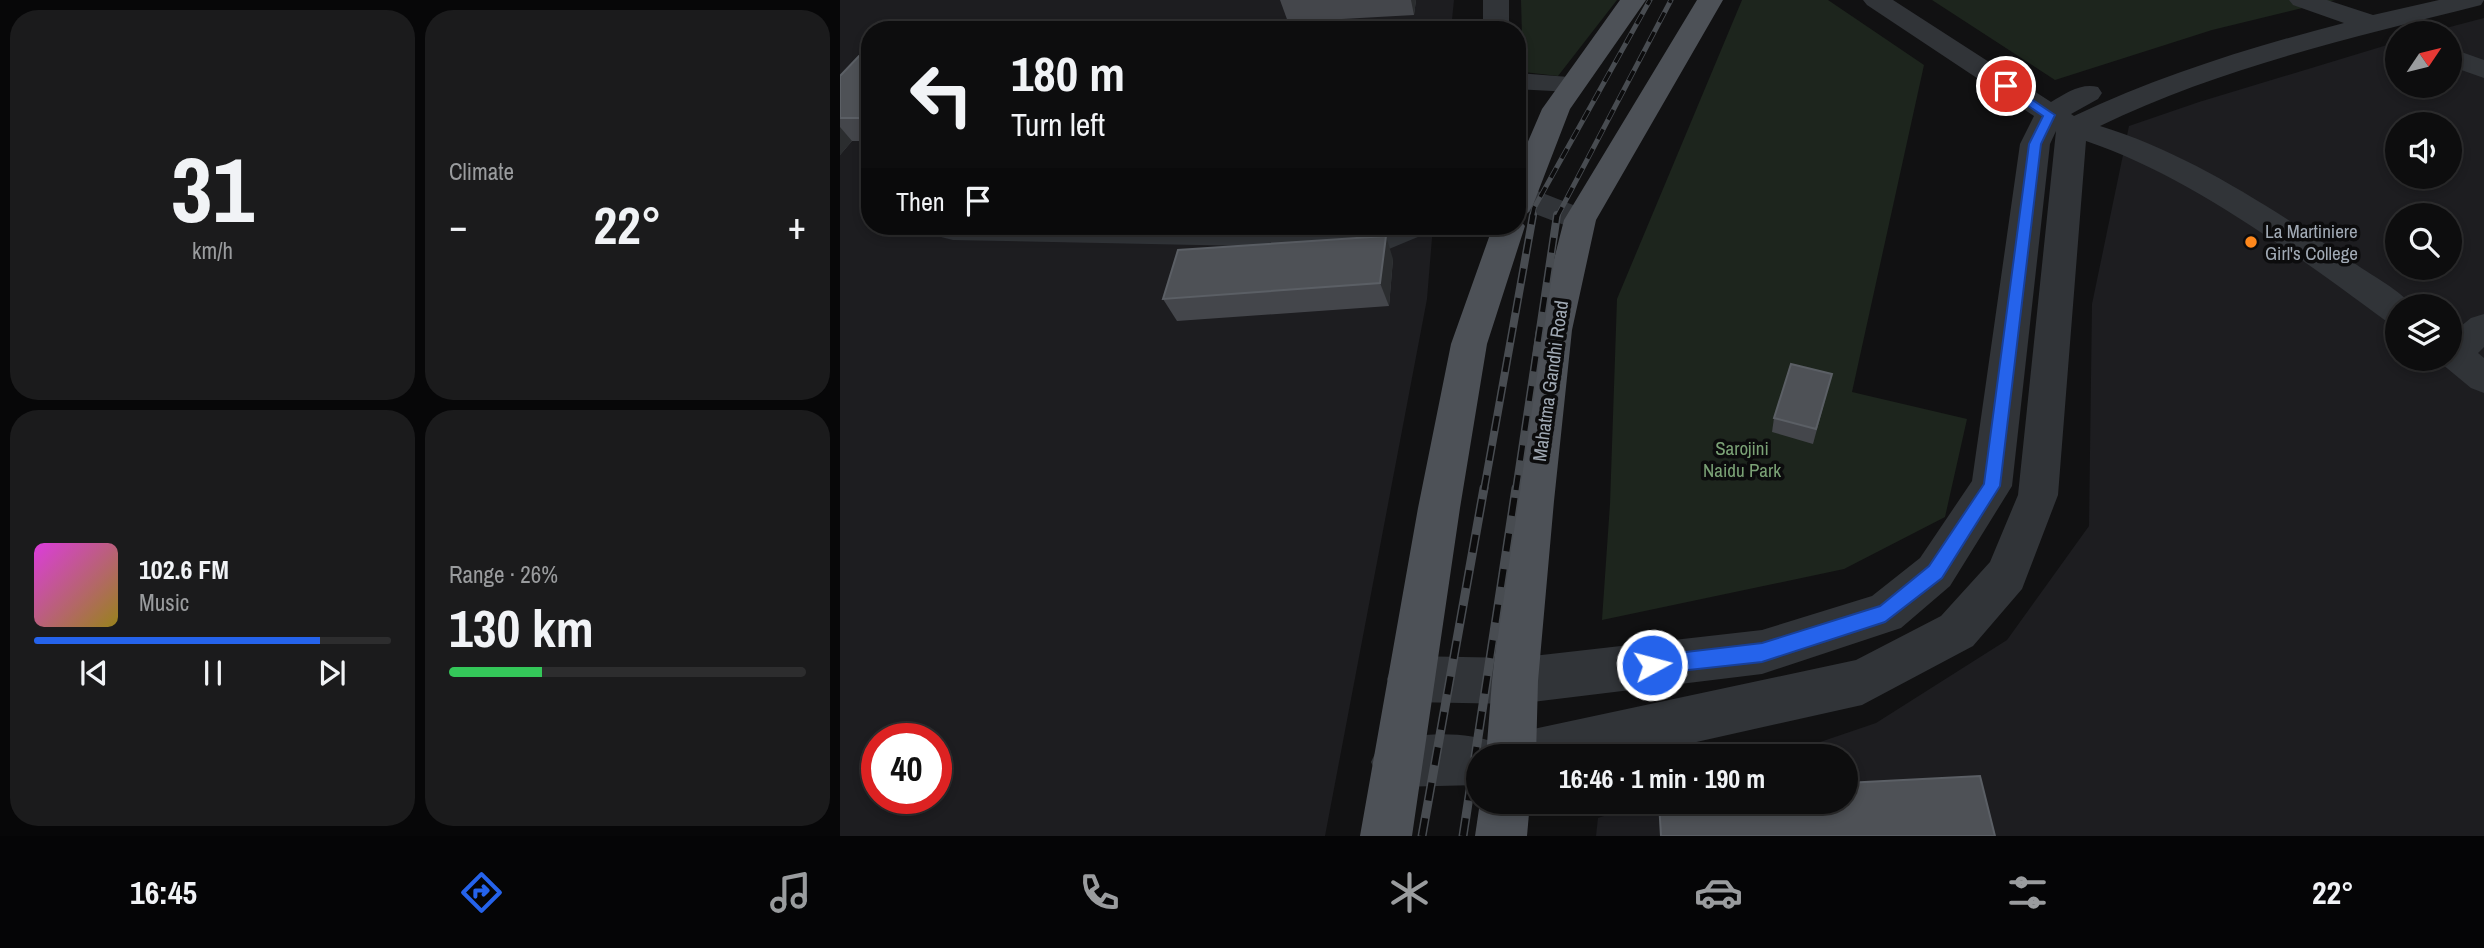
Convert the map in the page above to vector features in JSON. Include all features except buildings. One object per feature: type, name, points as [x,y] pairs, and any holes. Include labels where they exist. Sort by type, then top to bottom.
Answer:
[{"type":"main road","points":[[1526,181],[1556,109],[1633,0]]},
{"type":"main road","name":"Mahatma Gandhi Road","points":[[1512,744],[1515,681],[1554,330],[1580,220],[1710,0]]},
{"type":"main road","points":[[1385,836],[1469,344],[1506,235]]},
{"type":"main road","points":[[1501,836],[1504,814]]},
{"type":"street","points":[[1496,0],[1496,21]]},
{"type":"street","points":[[1875,0],[2077,120],[2155,158],[2258,216],[2385,303]]},
{"type":"street","points":[[1905,0],[2077,120]]},
{"type":"street","points":[[2302,0],[2374,17]]},
{"type":"street","points":[[1410,679],[1515,681],[1762,652],[1885,613],[1935,572],[1992,486],[2035,144],[2077,120],[2374,17],[2472,0]]},
{"type":"street","points":[[2462,61],[2484,70]]},
{"type":"street","points":[[1526,81],[1572,84]]},
{"type":"street","points":[[1526,106],[1556,109]]},
{"type":"street","points":[[1579,744],[1862,682],[1957,631],[2007,575],[2039,495],[2077,120]]},
{"type":"street","points":[[1526,207],[1580,220]]},
{"type":"street","points":[[1324,235],[1389,238],[1395,235]]},
{"type":"street","points":[[2462,344],[2484,327]]},
{"type":"street","points":[[2462,360],[2484,378]]},
{"type":"street","points":[[1396,762],[1466,760]]},
{"type":"shaded area","points":[[840,0],[1454,0],[1452,21],[861,21],[861,235],[1432,235],[1427,299],[1325,836],[840,836]]},
{"type":"shaded area","points":[[2484,18],[2484,836],[1596,836],[1598,818],[1610,814],[1858,814],[1858,744],[1814,744],[1876,723],[2007,640],[2089,526],[2092,304],[2129,126],[2385,46],[2385,98],[2462,98],[2462,24]]},
{"type":"green space","points":[[1521,0],[1617,0],[1558,76],[1526,72],[1526,21],[1522,21]]},
{"type":"green space","name":"Sarojini Naidu Park","points":[[1742,0],[1828,0],[1924,65],[1852,392],[1967,419],[1945,517],[1844,569],[1602,620],[1610,504],[1617,299]]},
{"type":"green space","points":[[1932,0],[2335,0],[2212,30],[2055,80]]},
{"type":"railway","points":[[1532,217],[1534,208],[1650,0]]},
{"type":"railway","points":[[1557,217],[1671,0]]},
{"type":"railway","points":[[1484,490],[1533,215]]},
{"type":"railway","points":[[1516,490],[1557,215]]},
{"type":"railway","points":[[1422,836],[1484,488]]},
{"type":"railway","points":[[1463,836],[1516,488]]},
{"type":"place","name":"La Martiniere Girl's College","points":[[2251,242]]},
{"type":"route","points":[[1652,665],[1762,652],[1885,613],[1935,572],[1992,486],[2035,144],[2049,115],[2006,86]]}]
